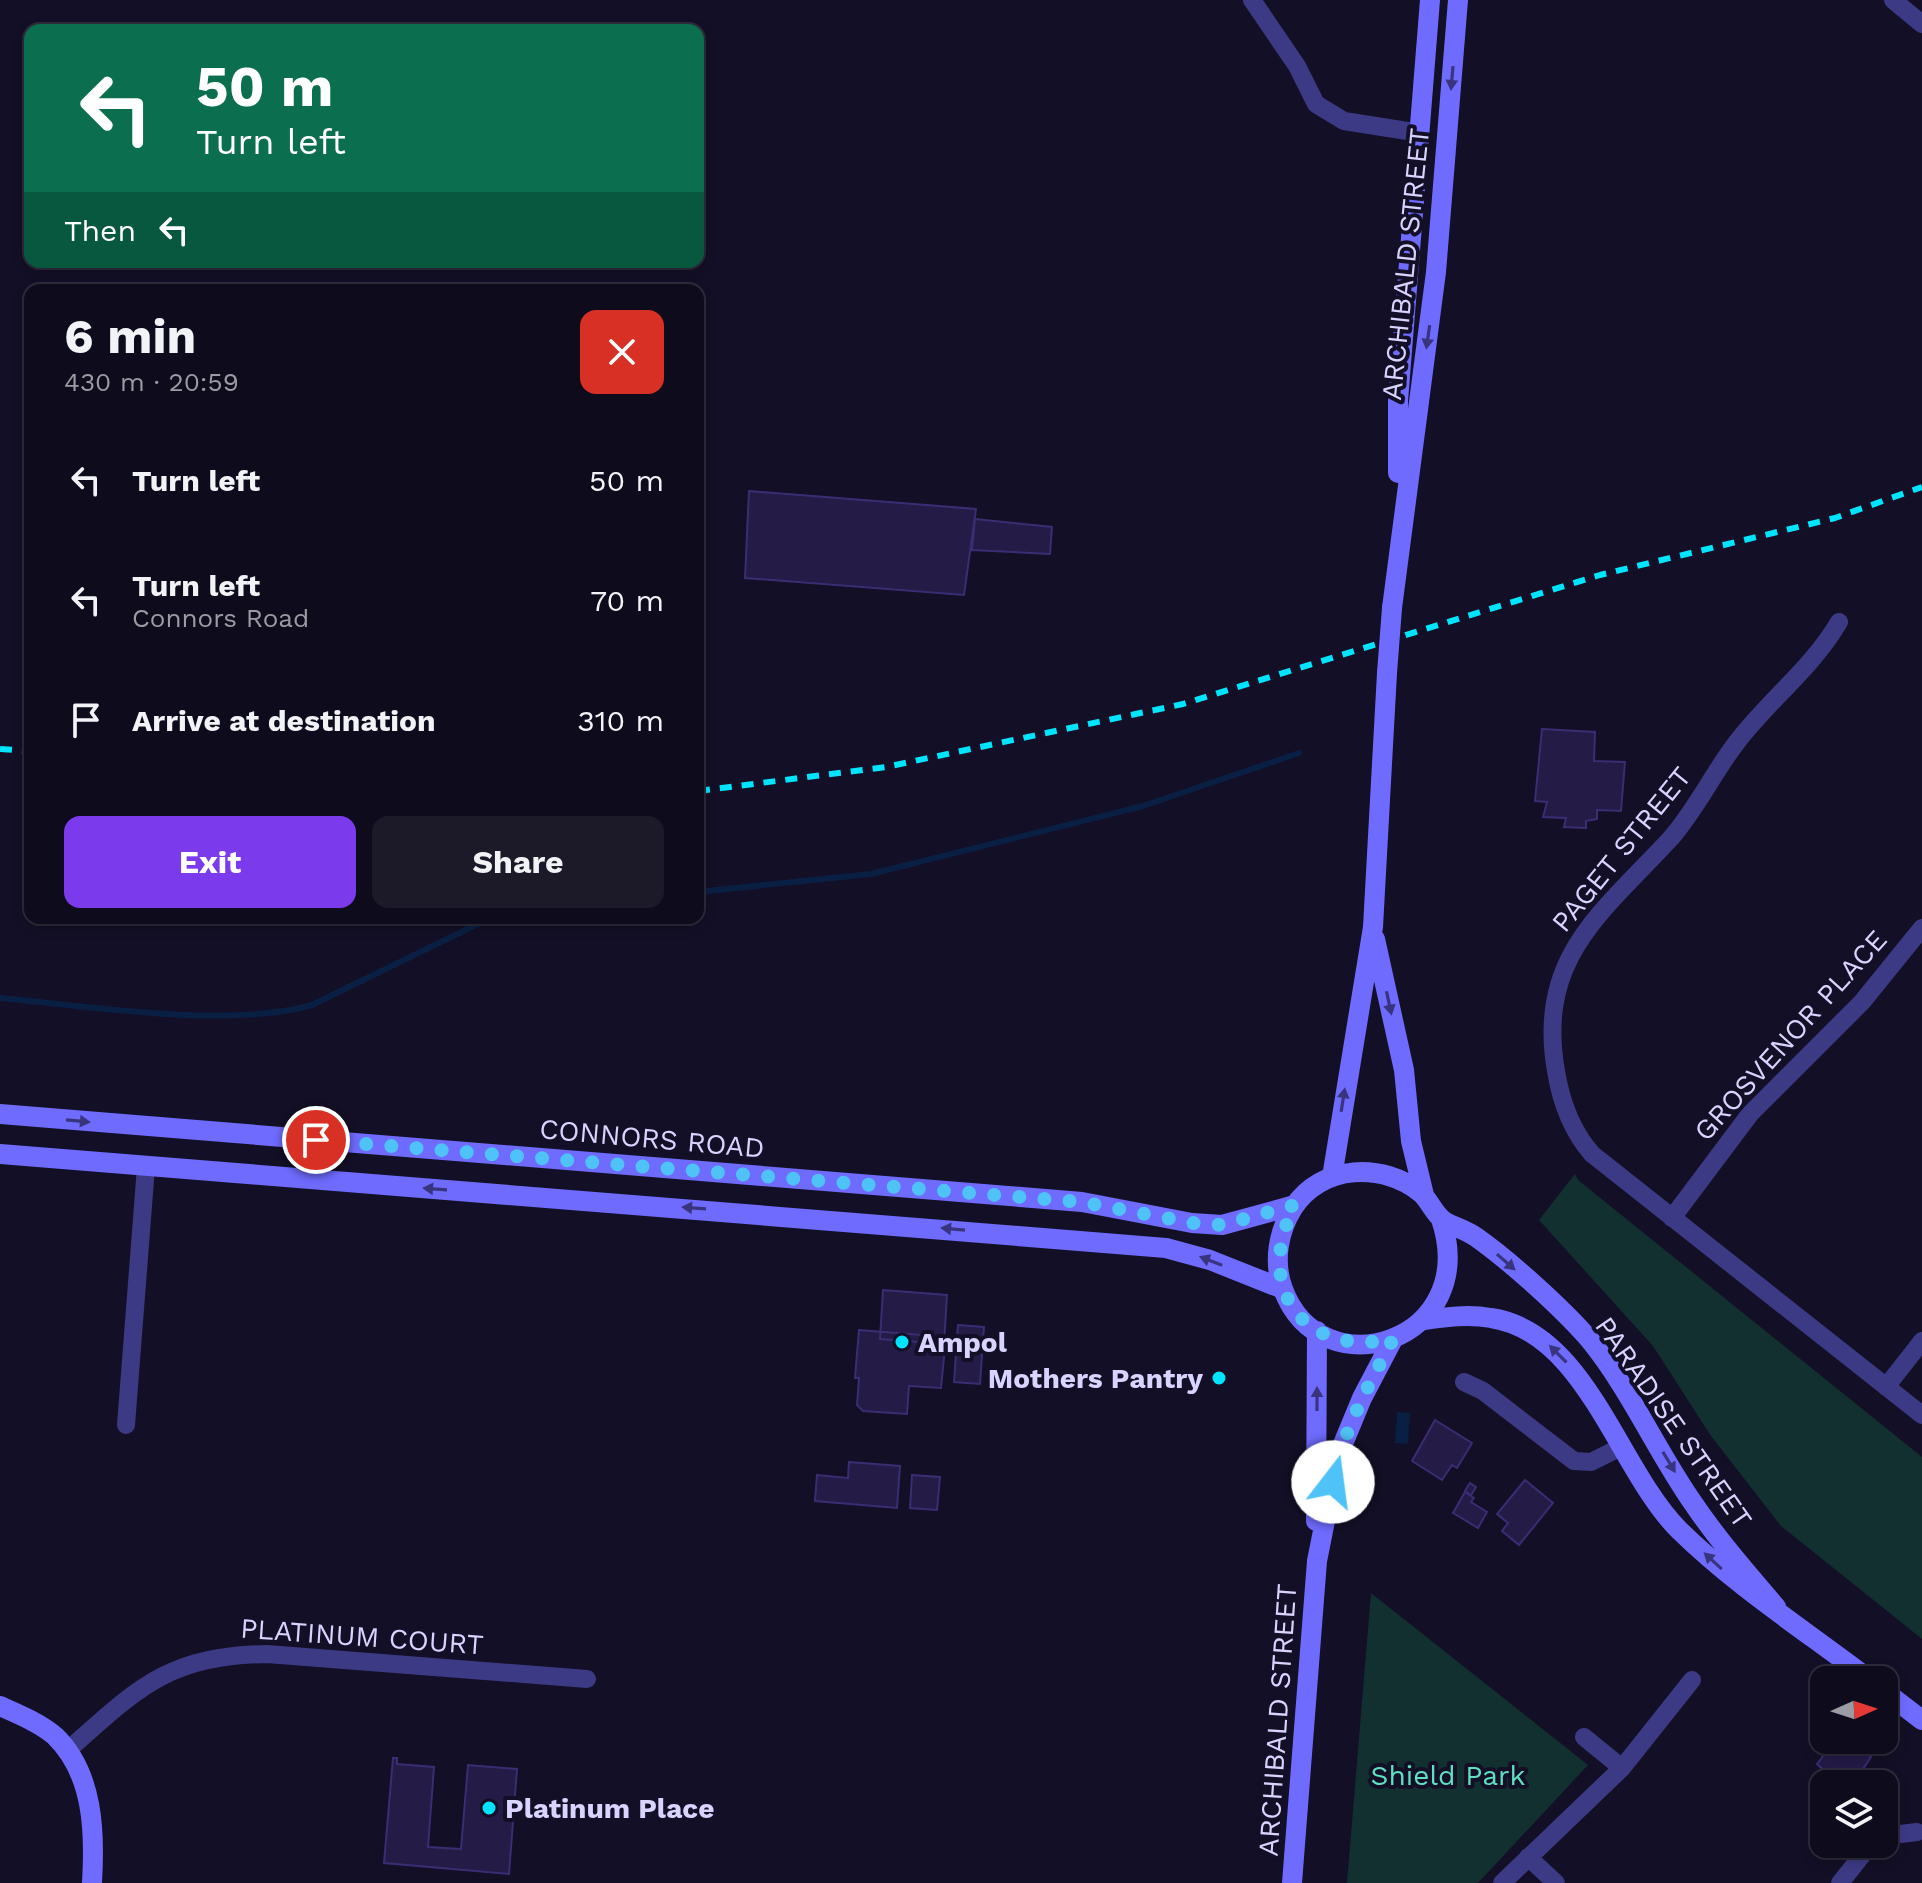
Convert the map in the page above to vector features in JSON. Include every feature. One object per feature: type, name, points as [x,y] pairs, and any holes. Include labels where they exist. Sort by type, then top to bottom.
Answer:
[{"type":"street","points":[[1252,0],[1289,54],[1316,104],[1344,121],[1448,135]]},
{"type":"street","name":"ARCHIBALD STREET","points":[[1399,533],[1398,401],[1430,0]]},
{"type":"street","name":"ARCHIBALD STREET","points":[[1332,1177],[1373,927],[1392,608],[1399,533],[1434,294],[1458,0]]},
{"type":"street","points":[[1893,0],[1922,24]]},
{"type":"street","name":"PAGET STREET","points":[[1839,622],[1822,651],[1767,705],[1734,745],[1704,796],[1671,837],[1624,884],[1571,952],[1558,983],[1551,1012],[1554,1060],[1559,1089],[1579,1140],[1592,1154],[1922,1415]]},
{"type":"street","name":"ARCHIBALD STREET","points":[[1373,927],[1404,1070],[1411,1141],[1424,1195]]},
{"type":"street","name":"GROSVENOR PLACE","points":[[1672,1218],[1750,1114],[1862,1002],[1922,928]]},
{"type":"street","name":"CONNORS ROAD","points":[[0,1114],[1082,1202],[1192,1223],[1222,1225],[1295,1205]]},
{"type":"street","points":[[0,1154],[1166,1248],[1210,1260],[1283,1289]]},
{"type":"street","points":[[126,1425],[146,1167]]},
{"type":"street","points":[[1356,1171],[1380,1172],[1404,1180],[1424,1195],[1441,1219],[1449,1242],[1450,1266],[1445,1289],[1424,1320],[1393,1339],[1367,1345],[1341,1342],[1317,1331],[1297,1313],[1283,1289],[1277,1260],[1281,1231],[1295,1205],[1311,1188],[1332,1177],[1356,1171]]},
{"type":"street","name":"PARADISE STREET","points":[[1441,1219],[1475,1236],[1588,1338],[1628,1395],[1692,1502],[1776,1607]]},
{"type":"street","name":"PARADISE STREET","points":[[1424,1320],[1466,1315],[1494,1318],[1524,1329],[1546,1343],[1582,1383],[1676,1527],[1730,1576],[1852,1666]]},
{"type":"street","name":"ARCHIBALD STREET","points":[[1292,1883],[1317,1561],[1317,1331]]},
{"type":"street","name":"ARCHIBALD STREET","points":[[1317,1561],[1338,1456],[1362,1398],[1393,1339]]},
{"type":"street","points":[[1886,1387],[1922,1341]]},
{"type":"street","name":"PARADISE STREET","points":[[1464,1382],[1483,1391],[1574,1461],[1591,1462],[1621,1447]]},
{"type":"street","name":"PLATINUM COURT","points":[[67,1751],[154,1679],[177,1668],[221,1655],[267,1654],[587,1679]]},
{"type":"street","points":[[1502,1883],[1622,1768],[1692,1680]]},
{"type":"street","points":[[1898,1702],[1922,1720]]},
{"type":"street","points":[[0,1706],[53,1734],[67,1751],[88,1797],[95,1836],[92,1883]]},
{"type":"street","points":[[1584,1737],[1622,1768]]},
{"type":"street","points":[[1898,1834],[1917,1832]]},
{"type":"street","points":[[1528,1857],[1556,1883]]},
{"type":"street","points":[[1840,1883],[1860,1858]]},
{"type":"green space","points":[[1575,1174],[1578,1180],[1922,1457],[1922,1639],[1781,1526],[1711,1436],[1653,1346],[1539,1220]]},
{"type":"green space","name":"Shield Park","points":[[1371,1593],[1588,1765],[1478,1883],[1347,1883]]},
{"type":"water","points":[[1397,1412],[1410,1413],[1408,1444],[1395,1443]]},
{"type":"building","points":[[749,491],[976,509],[964,595],[745,578]]},
{"type":"building","points":[[975,519],[1052,527],[1050,554],[972,550]]},
{"type":"building","points":[[1542,729],[1595,732],[1594,761],[1625,762],[1621,811],[1597,810],[1597,819],[1586,821],[1586,828],[1564,827],[1566,818],[1543,817],[1547,802],[1535,801]]},
{"type":"building","points":[[883,1290],[947,1295],[944,1344],[880,1339]]},
{"type":"building","points":[[958,1325],[984,1327],[980,1384],[954,1382]]},
{"type":"building","points":[[859,1330],[946,1337],[941,1388],[909,1386],[907,1414],[863,1411],[857,1405],[859,1378],[855,1378]]},
{"type":"building","points":[[1435,1420],[1472,1443],[1457,1468],[1452,1465],[1442,1480],[1412,1461]]},
{"type":"building","points":[[849,1462],[900,1466],[897,1508],[815,1501],[817,1475],[848,1478]]},
{"type":"building","points":[[912,1475],[940,1477],[937,1510],[910,1508]]},
{"type":"building","points":[[1525,1480],[1553,1503],[1519,1545],[1502,1531],[1508,1523],[1497,1514]]},
{"type":"building","points":[[1470,1483],[1476,1487],[1471,1495],[1465,1491]]},
{"type":"building","points":[[1465,1492],[1474,1498],[1471,1502],[1487,1512],[1478,1528],[1453,1513]]},
{"type":"building","points":[[1824,1754],[1867,1754],[1871,1757],[1862,1770],[1824,1770],[1817,1764]]},
{"type":"building","name":"Platinum Place","points":[[393,1758],[397,1758],[397,1764],[434,1767],[428,1847],[461,1849],[468,1765],[517,1769],[509,1874],[384,1863]]},
{"type":"waterway","points":[[704,891],[871,874],[1143,806],[1299,753]]},
{"type":"waterway","points":[[0,998],[158,1014],[278,1012],[312,1005],[478,924]]},
{"type":"railway","points":[[704,790],[886,767],[1183,704],[1600,575],[1835,518],[1922,487]]},
{"type":"railway","points":[[0,749],[24,751]]},
{"type":"place","name":"Ampol","points":[[902,1342]]},
{"type":"place","name":"Mothers Pantry","points":[[1219,1378]]},
{"type":"place","name":"Platinum Place","points":[[489,1808]]},
{"type":"route","points":[[316,1140],[1082,1202],[1192,1223],[1222,1225],[1251,1220],[1295,1205],[1281,1231],[1277,1260],[1283,1289],[1297,1313],[1317,1331],[1341,1342],[1367,1345],[1393,1339],[1362,1398],[1338,1456],[1333,1482]]}]
